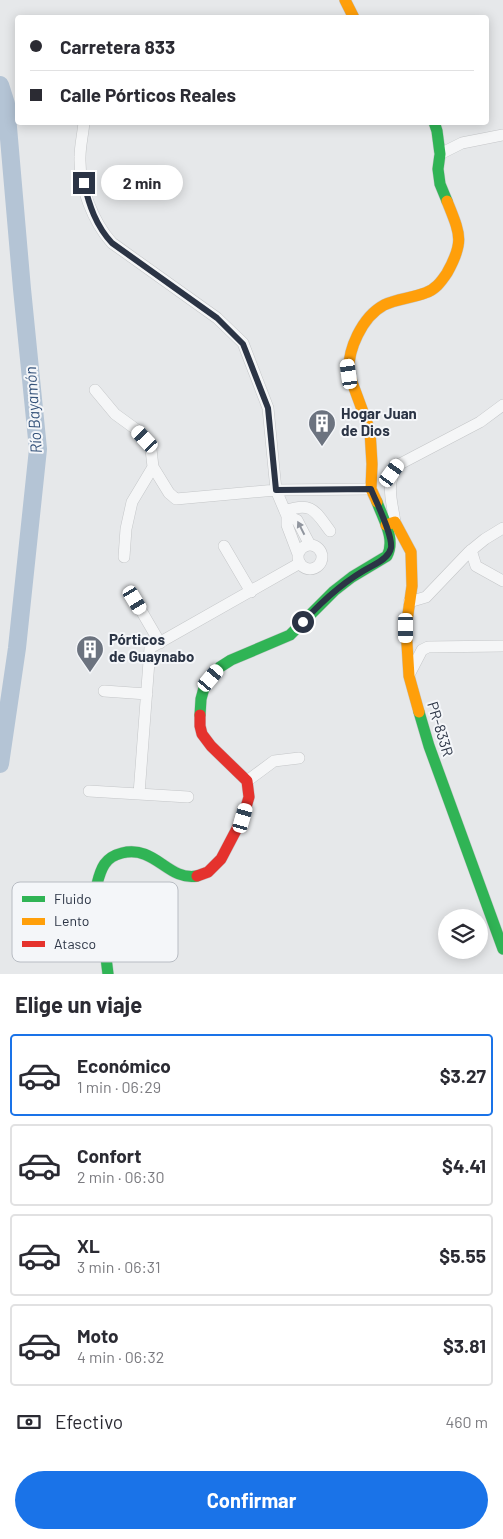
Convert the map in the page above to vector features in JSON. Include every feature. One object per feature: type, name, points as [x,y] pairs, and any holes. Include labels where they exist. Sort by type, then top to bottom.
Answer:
[{"type":"street","points":[[345,0],[352,15]]},
{"type":"street","points":[[84,125],[80,157],[81,171],[89,202],[102,233],[112,243],[217,318],[243,344],[268,408],[276,490],[286,514],[287,525],[299,559],[304,567],[311,568],[318,565],[322,554],[314,546],[310,545],[302,548],[299,559],[251,592],[150,648],[139,794]]},
{"type":"street","points":[[390,523],[371,489],[370,431],[349,374],[348,364],[353,347],[364,324],[376,310],[386,304],[426,293],[435,288],[457,255],[460,243],[458,228],[440,184],[438,168],[440,154],[435,125]]},
{"type":"street","points":[[440,154],[462,143],[503,136]]},
{"type":"street","points":[[96,390],[115,414],[137,430],[145,439],[151,449],[153,467],[169,494],[176,499],[276,490],[371,489]]},
{"type":"street","points":[[98,882],[100,870],[107,860],[114,855],[130,851],[143,852],[182,877],[196,877],[208,872],[221,859],[243,818],[249,797],[247,781],[210,746],[202,734],[200,710],[204,688],[220,666],[290,635],[334,591],[352,577],[387,556],[391,543],[390,482],[392,473],[398,465],[480,422],[503,405]]},
{"type":"street","points":[[124,557],[126,529],[132,502],[153,467]]},
{"type":"street","points":[[286,514],[299,506],[315,510],[330,531]]},
{"type":"street","points":[[286,514],[297,520],[310,545]]},
{"type":"street","name":"PR-833R","points":[[390,523],[411,552],[412,586],[406,628],[409,676],[428,746],[503,949]]},
{"type":"street","points":[[409,602],[426,597],[471,550],[484,539],[503,528]]},
{"type":"street","points":[[224,546],[251,592]]},
{"type":"street","points":[[471,550],[476,566],[503,581]]},
{"type":"street","points":[[135,600],[160,643]]},
{"type":"street","points":[[409,676],[422,650],[428,647],[503,646]]},
{"type":"street","points":[[104,691],[147,694]]},
{"type":"street","points":[[247,781],[274,761],[299,758]]},
{"type":"street","points":[[89,791],[188,797]]},
{"type":"waterway","name":"Río Bayamón","points":[[0,85],[6,104],[38,449],[17,648],[0,764]]},
{"type":"traffic: fast","points":[[435,125],[440,154],[438,169],[440,184],[447,201]]},
{"type":"traffic: fast","points":[[200,715],[204,688],[220,667],[231,660],[290,635],[334,591],[352,577],[387,556],[390,543],[389,536],[377,502]]},
{"type":"traffic: fast","points":[[419,712],[429,746],[503,949]]},
{"type":"traffic: fast","points":[[98,882],[102,868],[111,857],[122,853],[134,852],[153,858],[177,873],[197,876]]},
{"type":"traffic: fast","points":[[107,962],[108,974]]},
{"type":"traffic: slow","points":[[345,0],[352,15]]},
{"type":"traffic: slow","points":[[377,502],[371,489],[370,431],[349,374],[353,345],[363,326],[376,310],[389,303],[429,292],[438,285],[447,273],[453,262],[459,237],[447,201]]},
{"type":"traffic: slow","points":[[386,525],[395,522],[411,552],[412,586],[406,628],[409,676],[419,712]]},
{"type":"traffic: jam","points":[[197,876],[208,872],[221,859],[243,817],[249,797],[247,781],[211,746],[202,734],[200,715]]},
{"type":"place","name":"Hogar Juan de Dios","points":[[322,447]]},
{"type":"place","name":"Pórticos de Guaynabo","points":[[90,673]]},
{"type":"route","points":[[84,183],[86,195],[102,233],[112,243],[217,318],[243,344],[268,408],[276,490],[371,489],[386,525],[391,543],[387,556],[380,562],[352,577],[334,591],[303,622]]}]
